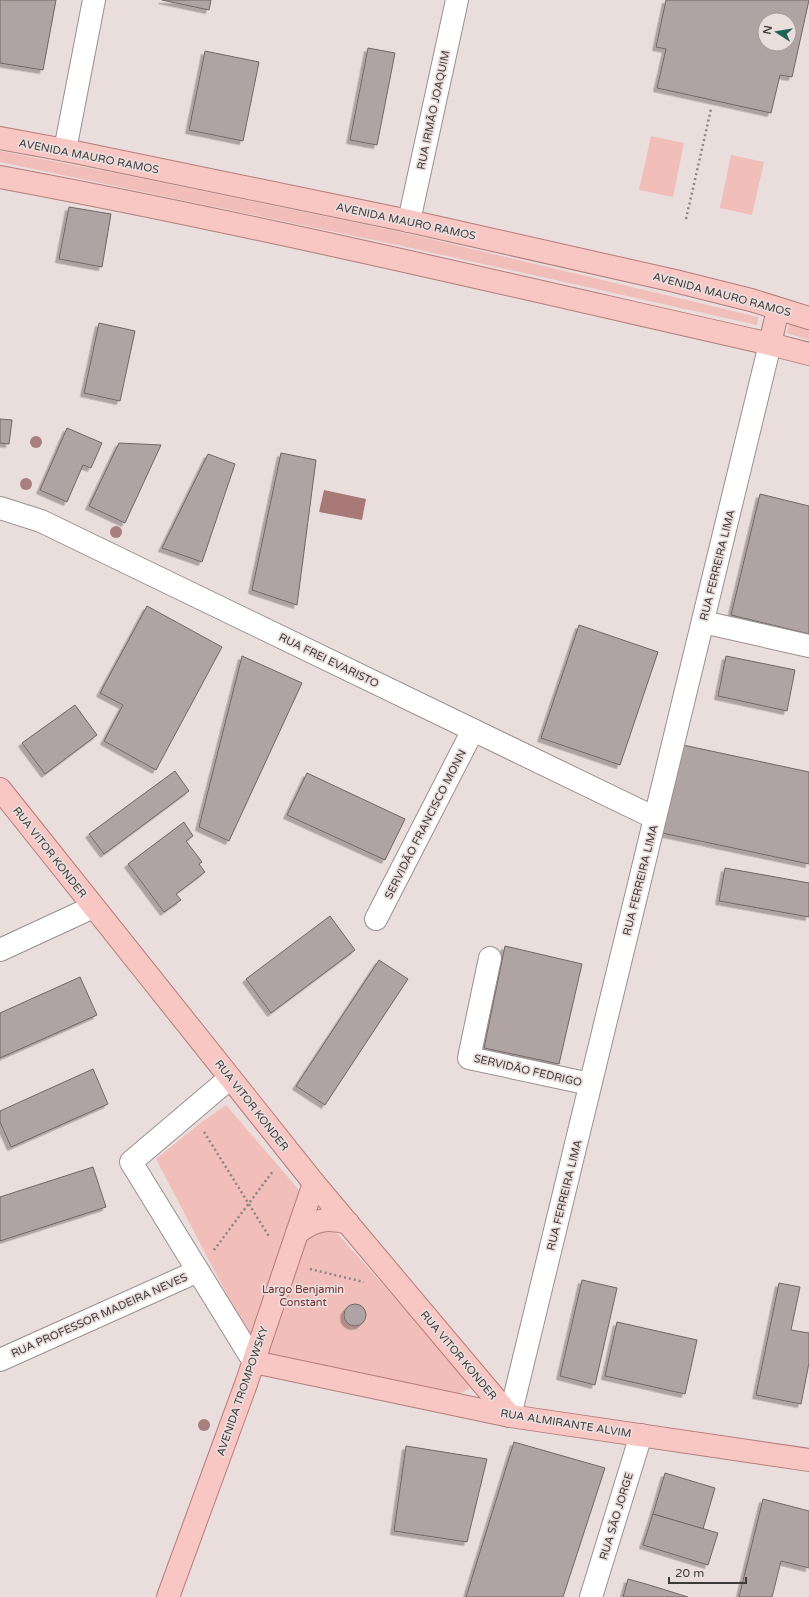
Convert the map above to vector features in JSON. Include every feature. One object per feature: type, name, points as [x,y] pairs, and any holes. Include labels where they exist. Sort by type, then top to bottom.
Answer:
[{"type":"main road","name":"AVENIDA MAURO RAMOS","points":[[0,138],[409,221],[675,281],[809,318]]},
{"type":"main road","points":[[0,177],[98,195],[296,236],[809,354]]},
{"type":"main road","points":[[770,344],[778,309]]},
{"type":"main road","name":"RUA VITOR KONDER","points":[[0,789],[314,1183],[510,1416]]},
{"type":"main road","name":"AVENIDA TROMPOWSKY","points":[[168,1597],[254,1362],[314,1183]]},
{"type":"main road","points":[[297,1233],[308,1225],[321,1220],[334,1219],[348,1223]]},
{"type":"main road","name":"RUA ALMIRANTE ALVIM","points":[[254,1362],[510,1416],[809,1460]]},
{"type":"street","points":[[65,150],[94,0]]},
{"type":"street","name":"RUA IRMÃO JOAQUIM","points":[[409,221],[457,0]]},
{"type":"street","name":"RUA FERREIRA LIMA","points":[[510,1416],[770,344]]},
{"type":"street","name":"RUA FREI EVARISTO","points":[[0,508],[41,521],[655,818]]},
{"type":"street","points":[[703,622],[809,646]]},
{"type":"street","name":"SERVIDÃO FRANCISCO MONN","points":[[376,919],[473,730]]},
{"type":"street","points":[[0,950],[93,906]]},
{"type":"street","name":"SERVIDÃO FEDRIGO","points":[[490,958],[469,1058],[590,1084]]},
{"type":"street","points":[[230,1078],[131,1162],[254,1362]]},
{"type":"street","name":"RUA PROFESSOR MADEIRA NEVES","points":[[0,1360],[198,1271]]},
{"type":"street","name":"RUA SÃO JORGE","points":[[591,1597],[641,1435]]},
{"type":"path","points":[[686,219],[711,109]]},
{"type":"path","points":[[191,1112],[287,1264],[368,1282]]},
{"type":"path","points":[[198,1271],[288,1151]]},
{"type":"green space","points":[[651,136],[684,143],[673,197],[639,190]]},
{"type":"green space","points":[[0,151],[120,174],[405,233],[758,317],[757,325],[402,246],[0,162]]},
{"type":"green space","points":[[731,155],[764,162],[752,215],[720,208]]},
{"type":"green space","points":[[789,324],[809,330],[809,340],[787,333]]},
{"type":"green space","name":"Largo Benjamin Constant","points":[[226,1105],[317,1211],[467,1378],[469,1389],[458,1394],[258,1354],[156,1159],[199,1124]]},
{"type":"shaded area","points":[[324,490],[366,499],[362,520],[319,512]]},
{"type":"building","points":[[0,0],[56,0],[43,70],[0,63]]},
{"type":"building","points":[[162,0],[211,0],[209,10]]},
{"type":"building","points":[[666,0],[809,0],[792,77],[780,75],[771,113],[657,88],[666,49],[656,47]]},
{"type":"building","points":[[368,48],[395,53],[377,145],[350,140]]},
{"type":"building","points":[[205,51],[259,62],[243,141],[189,130]]},
{"type":"building","points":[[69,207],[111,214],[102,267],[59,259]]},
{"type":"building","points":[[99,323],[135,331],[120,401],[84,393]]},
{"type":"building","points":[[0,419],[12,420],[9,444],[0,443]]},
{"type":"building","points":[[67,428],[102,443],[91,468],[83,465],[67,502],[40,490]]},
{"type":"building","points":[[119,443],[161,445],[125,523],[89,506]]},
{"type":"building","points":[[281,453],[316,460],[297,605],[252,590]]},
{"type":"building","points":[[208,454],[235,464],[202,562],[162,548]]},
{"type":"building","points":[[760,494],[809,506],[809,634],[731,615]]},
{"type":"building","points":[[147,606],[222,647],[156,770],[104,741],[123,705],[100,693]]},
{"type":"building","points":[[579,625],[658,652],[620,765],[541,738]]},
{"type":"building","points":[[242,656],[302,683],[229,841],[199,827]]},
{"type":"building","points":[[726,656],[795,670],[787,711],[718,696]]},
{"type":"building","points":[[75,705],[97,735],[45,774],[22,743]]},
{"type":"building","points":[[683,745],[809,772],[809,864],[662,833]]},
{"type":"building","points":[[175,771],[189,791],[104,854],[89,834]]},
{"type":"building","points":[[307,773],[405,819],[385,860],[287,815]]},
{"type":"building","points":[[184,822],[193,836],[186,841],[202,862],[199,864],[205,872],[176,894],[181,900],[164,912],[128,864]]},
{"type":"building","points":[[725,868],[809,883],[809,917],[719,901]]},
{"type":"building","points":[[330,916],[355,950],[271,1013],[246,979]]},
{"type":"building","points":[[505,946],[582,964],[559,1064],[484,1048]]},
{"type":"building","points":[[379,960],[408,979],[325,1105],[296,1086]]},
{"type":"building","points":[[80,977],[97,1015],[0,1058],[0,1013]]},
{"type":"building","points":[[93,1069],[108,1104],[11,1147],[0,1122],[0,1111]]},
{"type":"building","points":[[93,1167],[106,1207],[0,1241],[0,1197]]},
{"type":"building","points":[[582,1280],[617,1288],[595,1385],[560,1376]]},
{"type":"building","points":[[779,1283],[800,1287],[791,1330],[809,1333],[809,1363],[801,1404],[756,1395]]},
{"type":"building","points":[[355,1304],[363,1307],[366,1315],[363,1323],[355,1326],[347,1323],[344,1315],[347,1307]]},
{"type":"building","points":[[617,1322],[697,1340],[685,1394],[605,1376]]},
{"type":"building","points":[[514,1442],[605,1468],[563,1597],[466,1597]]},
{"type":"building","points":[[406,1446],[487,1459],[467,1542],[394,1531]]},
{"type":"building","points":[[665,1473],[715,1488],[703,1529],[653,1514]]},
{"type":"building","points":[[763,1499],[809,1511],[809,1568],[781,1561],[772,1597],[739,1597]]},
{"type":"building","points":[[653,1514],[718,1533],[708,1565],[643,1545]]},
{"type":"building","points":[[628,1579],[646,1584],[688,1597],[623,1597]]}]
